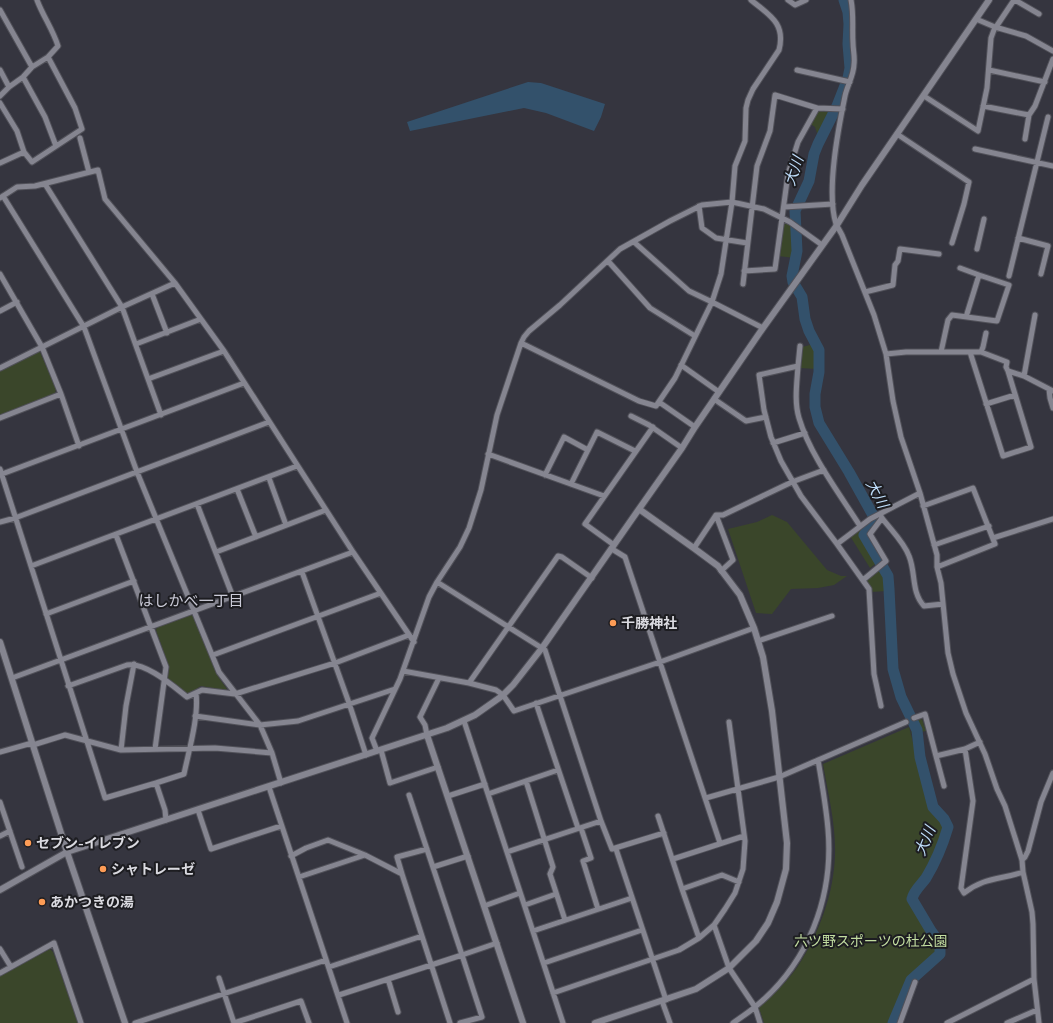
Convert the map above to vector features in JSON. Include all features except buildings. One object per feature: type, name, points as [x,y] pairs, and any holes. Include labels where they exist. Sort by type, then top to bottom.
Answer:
[{"type":"street","points":[[0,96],[9,87],[23,77],[32,67],[48,57],[58,46],[37,0]]},
{"type":"street","points":[[521,343],[639,401],[654,406],[656,406],[659,402],[675,378],[712,302],[721,274],[732,202],[735,166],[745,141],[746,108],[748,100],[753,89],[779,50],[781,44],[781,31],[778,24],[752,0]]},
{"type":"street","points":[[788,0],[795,5],[806,0]]},
{"type":"street","points":[[851,0],[854,23],[854,65],[841,109],[834,166],[833,204],[837,225],[874,315],[886,354],[893,401],[901,437],[920,493],[937,555],[937,567],[941,583],[948,653],[953,674],[966,713],[980,742],[997,789],[1005,806],[1022,860],[1023,872],[1032,912],[1034,979],[1037,1010],[1040,1023]]},
{"type":"street","points":[[0,890],[67,852],[427,735],[476,715],[503,695],[542,648],[592,578],[763,328],[837,225],[897,134],[989,0]]},
{"type":"street","points":[[924,96],[978,131],[989,70],[991,38],[995,27],[1015,0],[1040,14]]},
{"type":"street","points":[[0,10],[32,67]]},
{"type":"street","points":[[976,19],[995,27],[1026,36],[1053,51]]},
{"type":"street","points":[[0,104],[16,131],[24,152],[32,162],[82,129],[75,108],[48,57]]},
{"type":"street","points":[[1025,139],[1029,115],[1035,106],[1053,59]]},
{"type":"street","points":[[0,70],[9,87]]},
{"type":"street","points":[[797,70],[850,82]]},
{"type":"street","points":[[989,70],[1045,82]]},
{"type":"street","points":[[23,77],[45,117],[56,146]]},
{"type":"street","points":[[743,284],[757,166],[770,131],[775,95],[817,108],[841,109]]},
{"type":"street","points":[[983,106],[1029,115]]},
{"type":"street","points":[[744,270],[775,269],[782,218],[787,207],[788,174],[798,142],[817,108]]},
{"type":"street","points":[[1009,276],[1048,117]]},
{"type":"street","points":[[897,134],[969,182],[952,243]]},
{"type":"street","points":[[80,138],[89,172]]},
{"type":"street","points":[[975,149],[1053,166]]},
{"type":"street","points":[[0,163],[24,152]]},
{"type":"street","points":[[281,783],[272,753],[260,725],[219,672],[137,472],[84,327],[2,197],[17,188],[46,184],[98,170],[105,199],[175,283],[224,351],[353,552],[414,642]]},
{"type":"street","points":[[46,184],[122,307],[161,415]]},
{"type":"street","points":[[438,767],[390,783],[379,751],[372,738],[403,671],[424,609],[437,582],[451,563],[469,528],[481,490],[497,415],[524,337],[620,250],[699,206],[732,202],[764,209],[790,222],[822,245]]},
{"type":"street","points":[[787,207],[833,204]]},
{"type":"street","points":[[699,206],[702,228],[716,238],[747,243]]},
{"type":"street","points":[[978,249],[984,219]]},
{"type":"street","points":[[1018,238],[1048,246],[1041,274]]},
{"type":"street","points":[[634,242],[690,291],[763,328]]},
{"type":"street","points":[[865,292],[893,284],[895,265],[898,261],[900,249],[939,254]]},
{"type":"street","points":[[608,261],[650,308],[695,336]]},
{"type":"street","points":[[941,352],[948,320],[952,315],[997,321],[1009,285],[960,268]]},
{"type":"street","points":[[0,274],[42,347],[61,394],[79,446]]},
{"type":"street","points":[[966,317],[979,275]]},
{"type":"street","points":[[0,368],[122,307],[175,283]]},
{"type":"street","points":[[152,294],[167,333]]},
{"type":"street","points":[[0,311],[17,302]]},
{"type":"street","points":[[1024,376],[1035,315]]},
{"type":"street","points":[[136,344],[201,319]]},
{"type":"street","points":[[981,352],[986,333]]},
{"type":"street","points":[[800,346],[796,404],[799,418],[824,470],[860,526]]},
{"type":"street","points":[[148,379],[224,351]]},
{"type":"street","points":[[886,354],[941,352],[970,352],[981,352],[1007,362],[1006,367],[1031,447],[1003,456],[970,352]]},
{"type":"street","points":[[681,365],[719,392]]},
{"type":"street","points":[[798,366],[759,375],[766,417],[781,461],[792,482],[869,589],[874,674],[881,706]]},
{"type":"street","points":[[1008,371],[1024,376],[1051,390],[1050,398],[1053,408]]},
{"type":"street","points":[[196,693],[197,701],[195,716],[184,774],[105,798],[68,686],[1,472],[79,446],[244,384]]},
{"type":"street","points":[[0,418],[61,394]]},
{"type":"street","points":[[986,404],[1015,395]]},
{"type":"street","points":[[714,399],[746,421],[766,417]]},
{"type":"street","points":[[659,402],[695,427]]},
{"type":"street","points":[[631,416],[653,427],[682,448]]},
{"type":"street","points":[[0,522],[15,518],[269,422]]},
{"type":"street","points":[[653,427],[585,524],[625,557],[720,843]]},
{"type":"street","points":[[571,484],[597,432],[635,451]]},
{"type":"street","points":[[774,443],[805,433]]},
{"type":"street","points":[[545,475],[564,437],[588,450]]},
{"type":"street","points":[[488,454],[604,496]]},
{"type":"street","points":[[31,566],[269,478],[297,466]]},
{"type":"street","points":[[716,515],[723,515],[792,482],[824,470]]},
{"type":"street","points":[[269,478],[286,525]]},
{"type":"street","points":[[923,506],[973,488],[995,544],[937,567]]},
{"type":"street","points":[[237,489],[256,537]]},
{"type":"street","points":[[837,544],[870,519],[881,516],[920,493]]},
{"type":"street","points":[[197,504],[233,597]]},
{"type":"street","points":[[596,1023],[696,989],[729,968],[756,941],[768,922],[777,902],[786,870],[787,843],[772,711],[763,657],[754,628],[740,595],[718,566],[638,509]]},
{"type":"street","points":[[216,552],[326,510]]},
{"type":"street","points":[[694,548],[716,515]]},
{"type":"street","points":[[716,515],[733,560],[721,571]]},
{"type":"street","points":[[862,580],[886,561],[870,534],[881,516]]},
{"type":"street","points":[[881,516],[906,548],[910,558],[916,595],[920,602],[924,606],[943,604]]},
{"type":"street","points":[[993,538],[1053,519]]},
{"type":"street","points":[[934,546],[989,526]]},
{"type":"street","points":[[116,535],[166,667],[155,749]]},
{"type":"street","points":[[12,678],[353,552]]},
{"type":"street","points":[[469,683],[558,556],[562,557],[592,578]]},
{"type":"street","points":[[302,572],[366,755]]},
{"type":"street","points":[[46,614],[134,581]]},
{"type":"street","points":[[437,582],[545,650],[601,821],[612,849],[664,833]]},
{"type":"street","points":[[213,655],[381,593]]},
{"type":"street","points":[[758,641],[832,616]]},
{"type":"street","points":[[403,671],[469,683],[496,690],[503,695],[514,711],[660,662],[754,628]]},
{"type":"street","points":[[68,686],[127,664],[134,664],[155,674],[187,698],[202,690],[235,694],[335,663],[409,636]]},
{"type":"street","points":[[0,642],[1,650],[12,678],[67,852],[125,1023]]},
{"type":"street","points":[[121,750],[126,706],[134,664]]},
{"type":"street","points":[[440,678],[420,717],[425,725],[427,735],[523,1023]]},
{"type":"street","points":[[195,716],[260,725],[298,721],[395,689]]},
{"type":"street","points":[[536,704],[558,770],[591,858],[583,861],[598,909]]},
{"type":"street","points":[[914,718],[925,714],[944,786]]},
{"type":"street","points":[[464,721],[563,1023]]},
{"type":"street","points":[[553,992],[679,950],[699,938],[714,925],[725,909],[739,882],[744,855],[744,836],[739,789],[729,722]]},
{"type":"street","points":[[706,798],[779,776],[906,722]]},
{"type":"street","points":[[0,752],[65,735],[121,750],[215,748],[272,753]]},
{"type":"street","points":[[936,756],[965,749],[980,742]]},
{"type":"street","points":[[965,749],[973,801],[961,888],[964,893],[974,886],[990,879],[1023,872]]},
{"type":"street","points":[[733,1023],[755,1007],[774,989],[794,965],[808,941],[822,904],[828,882],[828,830],[818,760]]},
{"type":"street","points":[[488,794],[558,770]]},
{"type":"street","points":[[1022,860],[1028,851],[1041,802],[1053,773]]},
{"type":"street","points":[[526,781],[553,867],[550,874],[565,920]]},
{"type":"street","points":[[156,783],[165,810],[166,820]]},
{"type":"street","points":[[448,796],[485,784]]},
{"type":"street","points":[[268,787],[339,995],[347,1023]]},
{"type":"street","points":[[409,795],[482,1017],[460,1023]]},
{"type":"street","points":[[0,802],[22,867]]},
{"type":"street","points":[[198,810],[211,849],[281,826]]},
{"type":"street","points":[[658,816],[699,938]]},
{"type":"street","points":[[507,852],[601,821]]},
{"type":"street","points":[[0,836],[10,831]]},
{"type":"street","points":[[673,859],[744,836]]},
{"type":"street","points":[[291,856],[306,848],[328,840],[402,874]]},
{"type":"street","points":[[616,848],[652,959],[670,1023]]},
{"type":"street","points":[[427,849],[397,857],[450,1023]]},
{"type":"street","points":[[299,877],[365,856]]},
{"type":"street","points":[[433,867],[468,856]]},
{"type":"street","points":[[682,889],[722,875],[739,882]]},
{"type":"street","points":[[484,906],[520,894]]},
{"type":"street","points":[[525,905],[556,894]]},
{"type":"street","points":[[533,931],[632,898]]},
{"type":"street","points":[[714,925],[729,968],[755,1007],[760,1023]]},
{"type":"street","points":[[544,963],[642,930]]},
{"type":"street","points":[[329,968],[422,936]]},
{"type":"street","points":[[0,973],[54,943],[81,1023]]},
{"type":"street","points":[[339,995],[497,943]]},
{"type":"street","points":[[0,950],[11,967]]},
{"type":"street","points":[[135,1023],[326,960]]},
{"type":"street","points":[[219,978],[234,1023],[301,1001],[309,1023]]},
{"type":"street","points":[[388,979],[398,1012]]},
{"type":"street","points":[[947,1023],[1034,979]]},
{"type":"street","points":[[900,1023],[915,982]]},
{"type":"street","points":[[1007,1023],[1037,1010]]},
{"type":"green space","points":[[818,109],[834,110],[819,139],[815,127],[809,123]]},
{"type":"green space","points":[[787,223],[795,228],[795,258],[778,256],[782,226]]},
{"type":"green space","points":[[814,344],[816,350],[817,369],[799,368],[802,347]]},
{"type":"green space","points":[[39,350],[56,388],[55,394],[0,415],[0,370]]},
{"type":"green space","points":[[772,515],[787,522],[827,570],[841,576],[847,576],[834,585],[818,588],[791,589],[772,614],[756,613],[728,529],[757,522]]},
{"type":"green space","points":[[868,524],[862,534],[878,562],[870,568],[850,536]]},
{"type":"green space","points":[[880,567],[886,576],[887,591],[871,592],[863,580]]},
{"type":"green space","points":[[191,615],[193,616],[219,678],[227,689],[225,690],[201,686],[187,695],[168,680],[169,667],[156,630],[157,627]]},
{"type":"green space","points":[[922,719],[926,731],[916,733],[913,739],[909,723]]},
{"type":"green space","name":"六ツ野スポーツの杜公園","points":[[909,727],[930,807],[944,824],[945,830],[927,872],[912,893],[911,897],[928,930],[939,944],[939,954],[910,979],[892,1023],[764,1023],[759,1008],[789,977],[806,954],[819,927],[832,884],[835,843],[823,764]]},
{"type":"green space","points":[[50,949],[53,952],[78,1023],[0,1023],[0,976]]},
{"type":"water","points":[[528,82],[541,83],[605,104],[601,117],[594,131],[546,113],[524,108],[410,131],[407,122]]},
{"type":"waterway","name":"大川","points":[[844,0],[848,12],[850,68],[848,78],[837,106],[814,154],[809,181],[795,211],[797,251],[792,276],[793,282],[802,297],[805,319],[809,331],[819,350],[819,372],[815,394],[815,407],[819,423],[849,472],[875,520],[864,535],[888,576],[893,669],[901,697],[917,730],[920,757],[933,807],[944,819],[948,827],[933,866],[914,893],[912,899],[940,943],[940,954],[911,980],[893,1023]]},
{"type":"place","name":"千勝神社","points":[[613,623]]},
{"type":"place","name":"セブン-イレブン","points":[[28,843]]},
{"type":"place","name":"シャトレーゼ","points":[[103,869]]},
{"type":"place","name":"あかつきの湯","points":[[42,902]]},
{"type":"district","name":"はしかべ一丁目","points":[[191,601]]}]
